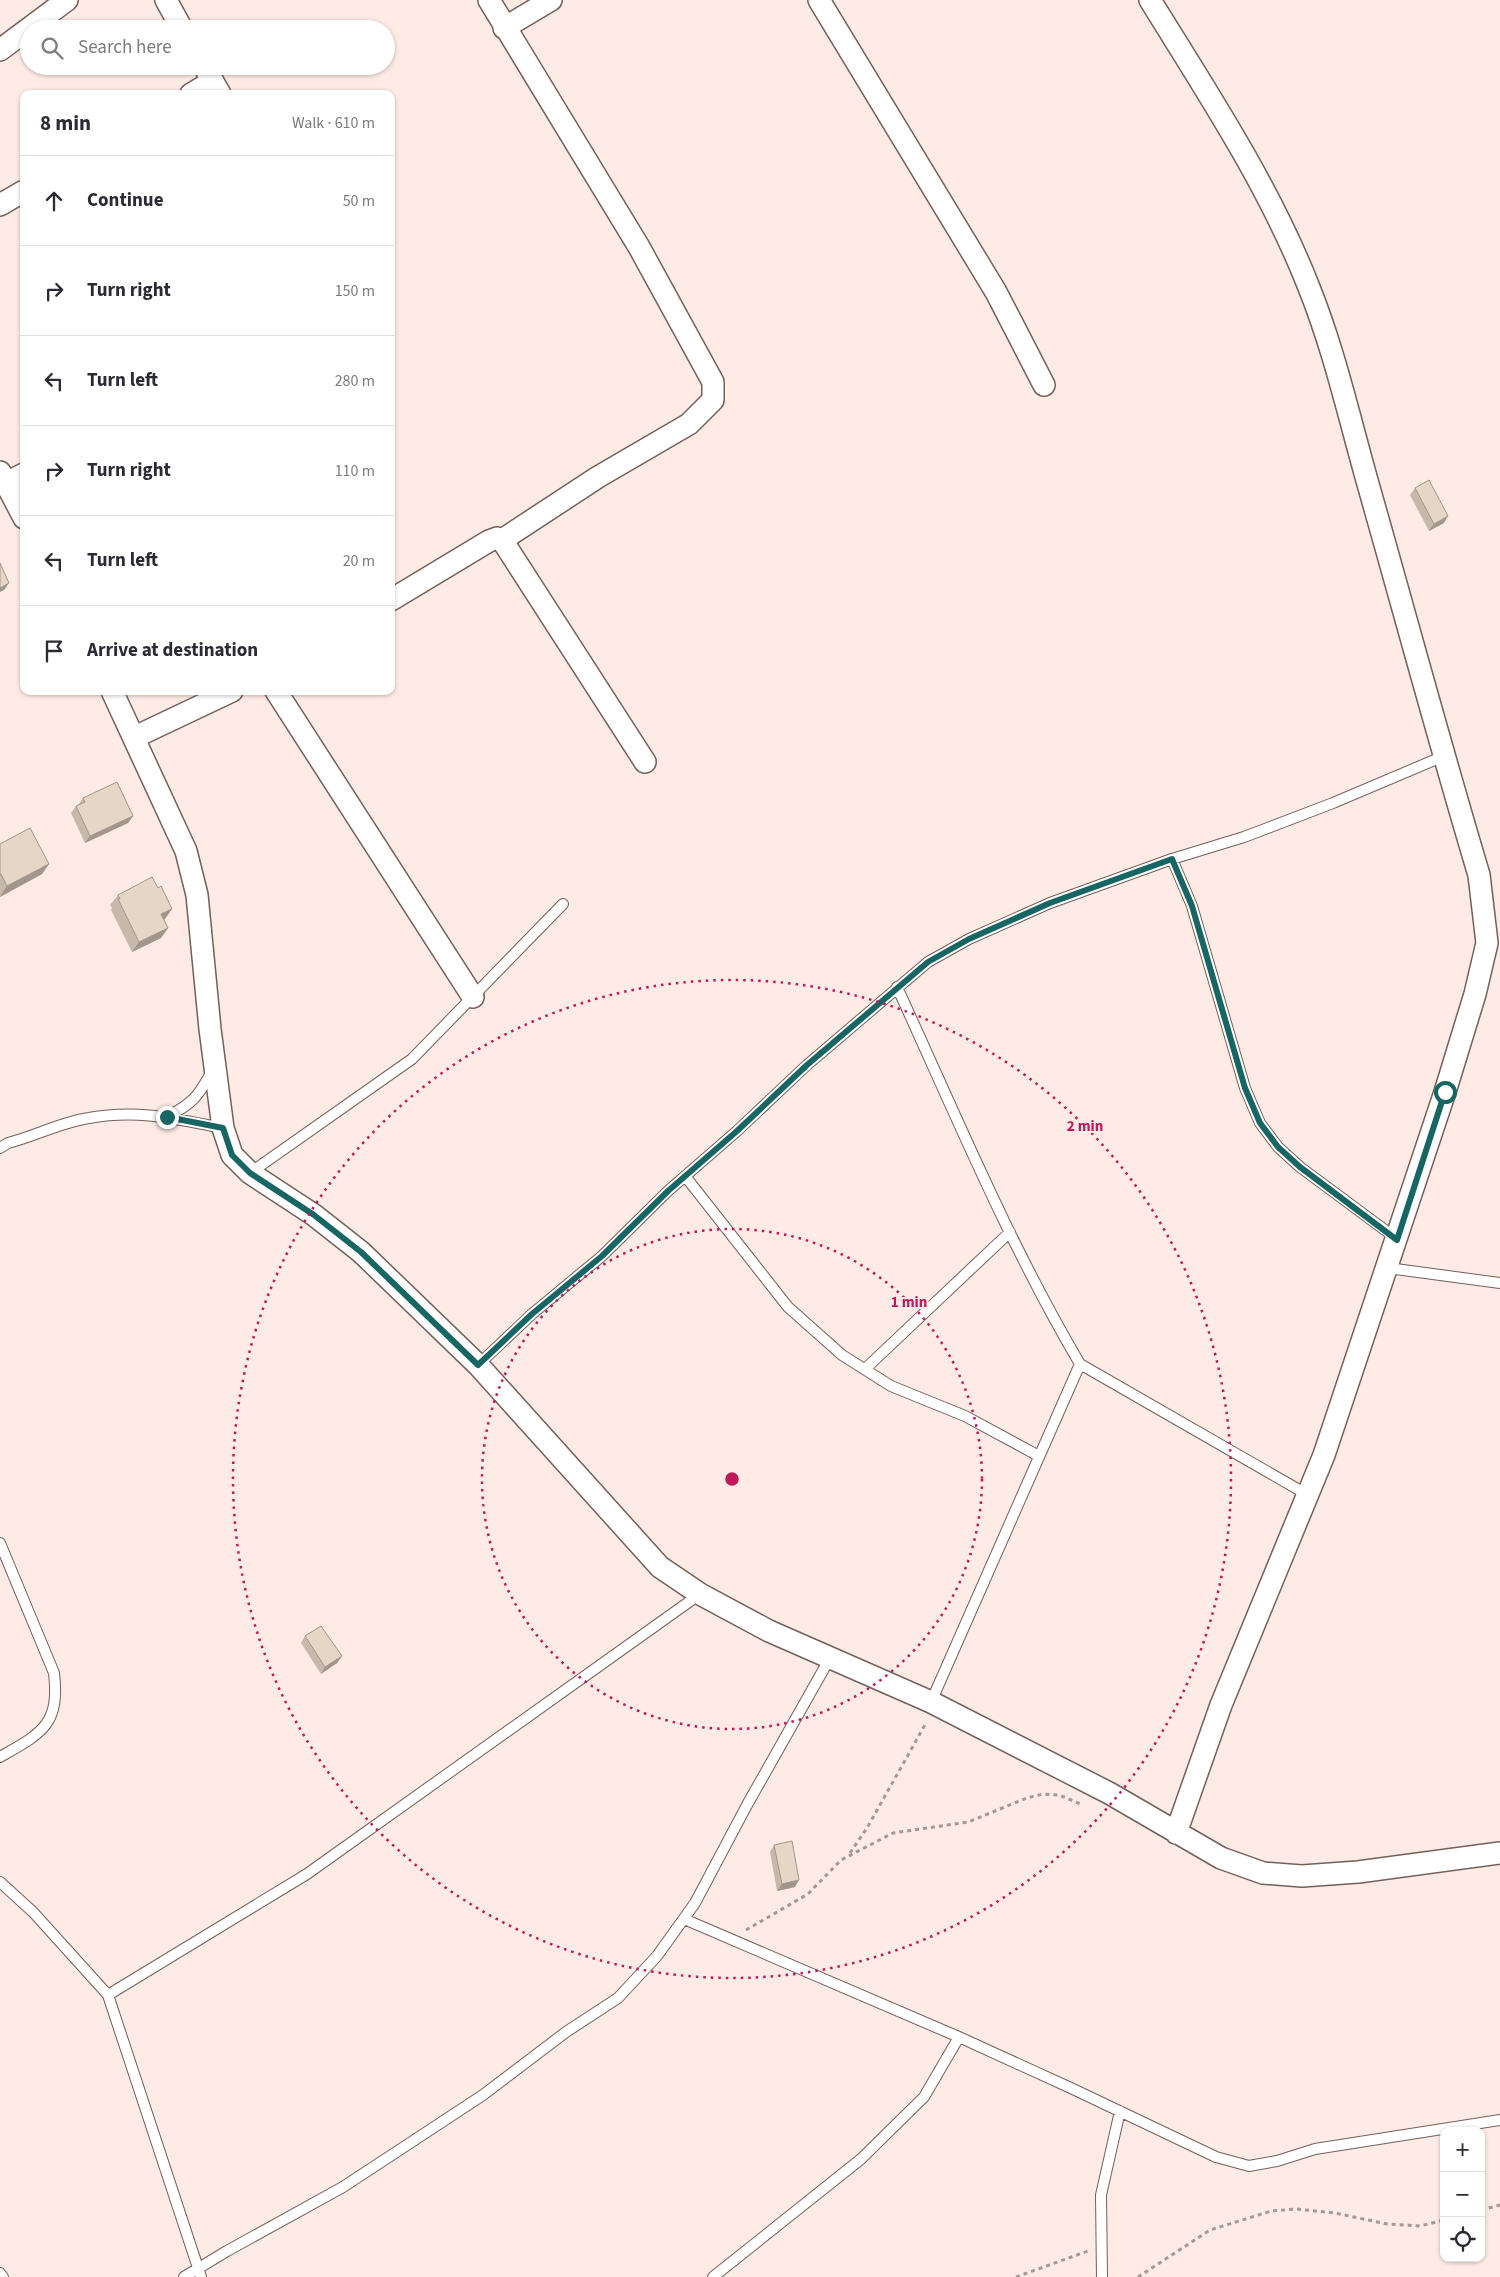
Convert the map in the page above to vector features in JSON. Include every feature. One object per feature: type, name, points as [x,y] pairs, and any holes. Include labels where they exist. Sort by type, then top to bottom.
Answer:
[{"type":"street","points":[[40,20],[67,0]]},
{"type":"street","points":[[166,0],[177,20]]},
{"type":"street","points":[[489,0],[504,28],[639,247],[713,382],[713,400],[689,424],[598,477],[502,540]]},
{"type":"street","points":[[504,28],[552,0]]},
{"type":"street","points":[[819,0],[996,292],[1044,385]]},
{"type":"street","points":[[1150,0],[1219,111],[1269,198],[1308,284],[1335,358],[1444,756],[1479,875],[1487,943],[1475,994],[1397,1240],[1324,1455],[1221,1705],[1176,1833]]},
{"type":"street","points":[[0,50],[20,35]]},
{"type":"street","points":[[197,90],[212,80]]},
{"type":"street","points":[[0,205],[20,193]]},
{"type":"street","points":[[10,476],[20,506]]},
{"type":"street","points":[[395,598],[489,541],[497,538],[502,540],[645,762]]},
{"type":"street","points":[[114,695],[186,851],[193,877],[197,895],[223,1128],[232,1155],[250,1173],[314,1215],[361,1252],[478,1365],[660,1566],[700,1594],[769,1631],[934,1704],[1109,1793],[1221,1858],[1263,1873],[1302,1876],[1358,1872],[1500,1854]]},
{"type":"street","points":[[135,737],[224,695]]},
{"type":"street","points":[[279,695],[473,997]]},
{"type":"lane","points":[[478,1365],[532,1314],[602,1256],[685,1176],[737,1131],[807,1065],[928,962],[969,939],[1050,903],[1172,859],[1244,837],[1333,803],[1444,756]]},
{"type":"lane","points":[[1172,859],[1192,906],[1245,1088],[1260,1123],[1278,1147],[1300,1167],[1397,1240]]},
{"type":"lane","points":[[250,1173],[412,1059],[563,904]]},
{"type":"lane","points":[[897,987],[1010,1232],[1060,1330],[1080,1364],[1308,1495]]},
{"type":"lane","points":[[167,1117],[186,1106],[198,1096],[215,1065]]},
{"type":"lane","points":[[0,1148],[46,1129],[89,1118],[124,1114],[152,1114],[223,1128]]},
{"type":"lane","points":[[685,1176],[788,1307],[842,1355],[891,1386],[965,1416],[1039,1456]]},
{"type":"lane","points":[[865,1369],[1010,1232]]},
{"type":"lane","points":[[1388,1268],[1500,1284]]},
{"type":"lane","points":[[934,1704],[1080,1364]]},
{"type":"lane","points":[[0,1543],[54,1672],[56,1689],[55,1707],[44,1727],[26,1742],[0,1757]]},
{"type":"lane","points":[[108,1995],[307,1874],[700,1594]]},
{"type":"lane","points":[[184,2277],[200,2273],[342,2187],[483,2095],[566,2032],[618,1998],[657,1956],[695,1902],[830,1658]]},
{"type":"lane","points":[[0,1882],[33,1912],[108,1995],[200,2273]]},
{"type":"lane","points":[[684,1919],[959,2037],[1216,2157],[1249,2166],[1277,2161],[1315,2149],[1500,2120]]},
{"type":"lane","points":[[713,2277],[861,2159],[924,2097],[959,2037]]},
{"type":"lane","points":[[1102,2277],[1100,2247],[1101,2195],[1120,2111]]},
{"type":"lane","points":[[0,2273],[3,2277]]},
{"type":"path","points":[[848,1856],[867,1828],[934,1704]]},
{"type":"path","points":[[730,1939],[808,1894],[841,1860],[893,1833],[968,1822],[1027,1798],[1044,1794],[1059,1795],[1087,1807]]},
{"type":"path","points":[[1485,2209],[1500,2205]]},
{"type":"path","points":[[1138,2277],[1210,2230],[1271,2211],[1296,2209],[1335,2213],[1387,2224],[1420,2226],[1440,2221]]},
{"type":"path","points":[[1016,2277],[1063,2258],[1100,2247]]},
{"type":"building","points":[[1429,480],[1448,516],[1434,524],[1415,488]]},
{"type":"building","points":[[0,563],[9,583],[0,588]]},
{"type":"building","points":[[117,782],[133,816],[90,836],[76,806],[85,802],[83,798]]},
{"type":"building","points":[[30,828],[49,864],[7,886],[0,875],[0,844]]},
{"type":"building","points":[[152,877],[158,888],[161,886],[172,909],[161,914],[168,928],[139,942],[118,899],[120,899],[118,895]]},
{"type":"building","points":[[321,1626],[342,1656],[325,1667],[305,1636]]},
{"type":"building","points":[[792,1841],[799,1880],[782,1884],[774,1845]]},
{"type":"route","points":[[167,1117],[223,1128],[232,1155],[250,1173],[314,1215],[361,1252],[478,1365],[532,1314],[602,1256],[668,1191],[737,1131],[807,1065],[928,962],[969,939],[1050,903],[1172,859],[1192,906],[1245,1088],[1260,1123],[1278,1147],[1300,1167],[1397,1240],[1445,1092]]}]
